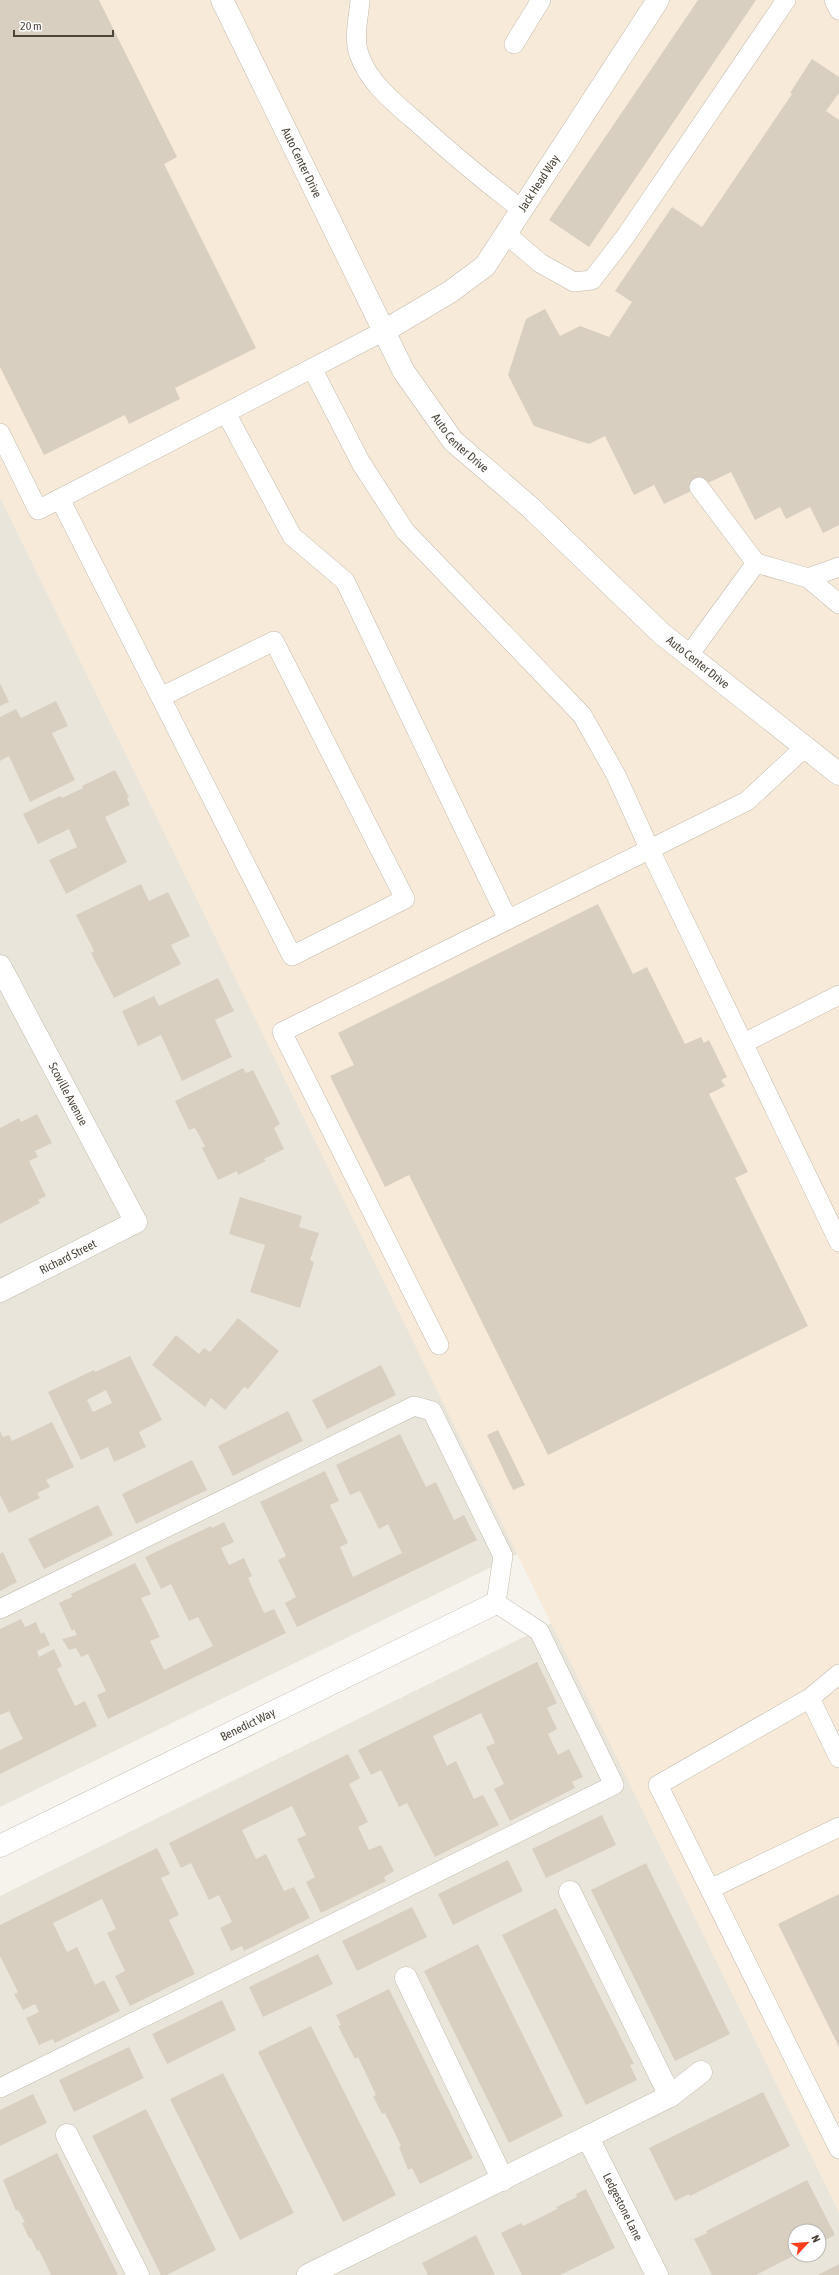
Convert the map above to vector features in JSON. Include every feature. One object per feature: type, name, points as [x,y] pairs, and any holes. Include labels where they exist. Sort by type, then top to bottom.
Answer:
[{"type":"street","name":"Auto Center Drive","points":[[222,0],[404,372],[453,440],[530,507],[662,634],[839,774]]},
{"type":"street","name":"Jack Head Way","points":[[384,331],[450,292],[486,266],[658,0]]},
{"type":"street","name":"Scoville Avenue","points":[[0,966],[136,1222]]},
{"type":"street","name":"Richard Street","points":[[0,1291],[136,1222]]},
{"type":"street","name":"Benedict Way","points":[[0,1846],[496,1602]]},
{"type":"street","points":[[570,1892],[670,2096]]},
{"type":"street","points":[[406,1978],[503,2180]]},
{"type":"street","points":[[308,2275],[588,2138],[670,2096],[701,2072]]},
{"type":"street","points":[[67,2135],[138,2275]]},
{"type":"street","name":"Ledgestone Lane","points":[[588,2138],[657,2275]]},
{"type":"lane","points":[[360,0],[358,54],[372,79],[398,105],[466,166],[522,210]]},
{"type":"lane","points":[[514,44],[541,0]]},
{"type":"lane","points":[[506,234],[540,263],[574,282],[592,280],[625,237],[786,0]]},
{"type":"lane","points":[[834,0],[839,10]]},
{"type":"lane","points":[[0,433],[38,510],[384,331]]},
{"type":"lane","points":[[312,368],[360,463],[405,531],[582,715],[616,775],[650,850],[839,1242]]},
{"type":"lane","points":[[226,413],[292,536],[345,580],[508,920]]},
{"type":"lane","points":[[699,487],[756,563],[808,578],[839,604]]},
{"type":"lane","points":[[60,499],[292,956],[405,899],[274,641],[161,697]]},
{"type":"lane","points":[[689,655],[756,563]]},
{"type":"lane","points":[[808,578],[839,567]]},
{"type":"lane","points":[[439,1345],[282,1032],[747,801],[804,747]]},
{"type":"lane","points":[[744,1043],[839,995]]},
{"type":"lane","points":[[0,1609],[414,1406],[432,1411],[502,1556],[496,1602],[539,1631],[614,1785],[0,2088]]},
{"type":"lane","points":[[839,1674],[810,1698],[658,1785],[839,2149]]},
{"type":"lane","points":[[810,1698],[839,1758]]},
{"type":"lane","points":[[710,1889],[839,1827]]},
{"type":"shaded area","points":[[0,0],[839,0],[839,2212],[0,497]]},
{"type":"shaded area","points":[[0,497],[518,1554],[0,1807]]},
{"type":"shaded area","points":[[552,1623],[839,2212],[839,2275],[0,2275],[0,1896]]},
{"type":"building","points":[[0,0],[99,0],[177,157],[164,164],[256,348],[175,388],[180,399],[129,424],[125,415],[44,455],[0,367]]},
{"type":"building","points":[[698,0],[756,0],[589,247],[549,220]]},
{"type":"building","points":[[812,59],[839,77],[839,93],[826,111],[839,120],[839,525],[823,533],[810,507],[786,519],[780,507],[755,520],[731,472],[664,504],[654,485],[634,495],[605,436],[589,444],[534,426],[508,375],[526,319],[545,309],[560,336],[580,326],[609,337],[632,302],[615,291],[672,207],[702,227],[792,94],[790,93]]},
{"type":"building","points":[[0,683],[9,702],[0,706]]},
{"type":"building","points":[[56,701],[68,726],[52,733],[75,780],[30,802],[9,756],[0,761],[0,717],[16,709],[21,718]]},
{"type":"building","points":[[115,770],[129,797],[127,798],[130,805],[105,817],[127,862],[66,894],[49,860],[77,847],[69,829],[38,844],[23,814],[60,796],[62,798],[83,788],[82,786]]},
{"type":"building","points":[[141,884],[149,901],[168,892],[190,936],[171,945],[181,964],[114,998],[91,953],[94,951],[76,915]]},
{"type":"building","points":[[598,904],[633,974],[647,967],[685,1044],[701,1037],[704,1043],[709,1040],[727,1077],[721,1080],[725,1086],[709,1094],[748,1172],[735,1178],[808,1326],[548,1455],[409,1175],[385,1187],[330,1076],[354,1065],[338,1033]]},
{"type":"building","points":[[218,978],[234,1011],[215,1020],[232,1057],[182,1081],[161,1035],[138,1046],[122,1011],[154,996],[159,1006]]},
{"type":"building","points":[[243,1068],[246,1073],[253,1070],[280,1124],[274,1128],[284,1149],[264,1159],[266,1161],[238,1175],[237,1171],[218,1180],[202,1148],[205,1146],[195,1128],[189,1130],[175,1101]]},
{"type":"building","points":[[37,1114],[52,1143],[35,1151],[38,1157],[29,1161],[46,1196],[38,1200],[40,1203],[0,1224],[0,1128],[19,1118],[21,1122]]},
{"type":"building","points":[[240,1197],[302,1216],[299,1227],[319,1233],[310,1260],[314,1262],[300,1308],[250,1292],[265,1245],[229,1234]]},
{"type":"building","points":[[238,1318],[279,1351],[248,1389],[244,1387],[225,1410],[211,1398],[205,1407],[152,1365],[176,1335],[199,1354],[204,1348],[210,1352]]},
{"type":"building","points":[[130,1356],[162,1420],[139,1432],[146,1447],[114,1462],[108,1447],[81,1460],[48,1392],[94,1370],[95,1372]],"holes":[[[106,1390],[112,1403],[93,1412],[87,1400]]]},
{"type":"building","points":[[381,1365],[396,1395],[327,1429],[312,1400]]},
{"type":"building","points":[[288,1411],[303,1441],[233,1476],[218,1446]]},
{"type":"building","points":[[52,1422],[74,1467],[46,1480],[50,1487],[37,1493],[40,1498],[9,1513],[0,1495],[0,1431],[3,1437],[9,1435],[12,1441]]},
{"type":"building","points":[[498,1430],[525,1485],[513,1490],[487,1435]]},
{"type":"building","points":[[400,1434],[426,1487],[436,1482],[454,1520],[464,1515],[477,1540],[297,1627],[285,1603],[296,1597],[278,1560],[286,1556],[260,1502],[325,1471],[339,1501],[330,1505],[348,1543],[340,1547],[353,1577],[402,1553],[388,1524],[379,1529],[360,1491],[350,1495],[336,1465]]},
{"type":"building","points":[[192,1460],[207,1490],[136,1524],[122,1494]]},
{"type":"building","points":[[98,1505],[113,1535],[44,1569],[28,1539]]},
{"type":"building","points":[[224,1522],[234,1542],[221,1548],[229,1565],[244,1558],[252,1576],[248,1578],[264,1613],[274,1609],[286,1633],[108,1719],[97,1695],[106,1691],[88,1654],[81,1657],[76,1648],[69,1650],[62,1639],[77,1635],[74,1629],[72,1631],[59,1603],[72,1597],[71,1594],[135,1563],[151,1594],[141,1598],[160,1637],[150,1641],[164,1670],[213,1646],[198,1617],[189,1621],[171,1584],[161,1589],[145,1557],[211,1526],[212,1528]]},
{"type":"building","points":[[3,1552],[17,1582],[0,1591],[0,1554]]},
{"type":"building","points":[[21,1619],[25,1627],[36,1622],[41,1634],[44,1632],[50,1645],[37,1651],[39,1657],[54,1649],[62,1666],[57,1669],[75,1706],[85,1701],[97,1726],[0,1774],[0,1750],[23,1739],[9,1711],[0,1715],[0,1629]]},
{"type":"building","points":[[537,1662],[557,1703],[547,1708],[557,1729],[548,1734],[558,1755],[569,1749],[583,1777],[572,1782],[575,1788],[510,1821],[494,1789],[504,1784],[486,1747],[495,1743],[481,1713],[433,1736],[447,1766],[456,1761],[474,1799],[483,1795],[499,1825],[435,1857],[407,1803],[399,1807],[381,1770],[371,1775],[358,1750]]},
{"type":"building","points":[[348,1754],[360,1778],[349,1784],[368,1822],[358,1827],[369,1850],[381,1845],[394,1871],[384,1877],[386,1881],[321,1913],[306,1882],[315,1877],[297,1839],[306,1835],[292,1806],[242,1830],[256,1859],[266,1854],[284,1891],[294,1887],[310,1918],[244,1951],[242,1946],[231,1951],[220,1928],[232,1922],[219,1895],[209,1900],[191,1863],[181,1868],[169,1843]]},
{"type":"building","points":[[602,1815],[616,1845],[546,1878],[532,1849]]},
{"type":"building","points":[[157,1848],[170,1874],[161,1878],[179,1915],[169,1920],[195,1974],[130,2006],[115,1976],[125,1971],[107,1933],[116,1929],[102,1899],[53,1923],[67,1952],[77,1947],[95,1985],[104,1980],[120,2011],[55,2043],[53,2039],[39,2045],[26,2018],[39,2012],[35,2004],[23,2010],[14,1994],[18,1992],[0,1956],[0,1925]]},
{"type":"building","points":[[508,1860],[523,1891],[453,1925],[438,1894]]},
{"type":"building","points":[[646,1863],[730,2034],[675,2061],[591,1890]]},
{"type":"building","points":[[839,1894],[839,2047],[778,1924]]},
{"type":"building","points":[[412,1907],[427,1937],[357,1971],[342,1941]]},
{"type":"building","points":[[556,1908],[634,2064],[630,2065],[637,2080],[586,2105],[502,1935]]},
{"type":"building","points":[[478,1944],[563,2116],[509,2143],[424,1971]]},
{"type":"building","points":[[318,1954],[333,1984],[263,2017],[249,1987]]},
{"type":"building","points":[[389,1989],[473,2158],[420,2184],[412,2168],[408,2170],[399,2147],[401,2146],[385,2113],[382,2114],[373,2096],[376,2095],[358,2057],[355,2059],[338,2026],[341,2025],[336,2015]]},
{"type":"building","points":[[222,2000],[236,2030],[167,2064],[152,2034]]},
{"type":"building","points":[[311,2026],[396,2195],[343,2222],[258,2052]]},
{"type":"building","points":[[129,2047],[144,2078],[74,2112],[59,2080]]},
{"type":"building","points":[[223,2073],[294,2213],[240,2240],[170,2099]]},
{"type":"building","points":[[763,2092],[790,2146],[690,2196],[689,2194],[675,2201],[649,2148]]},
{"type":"building","points":[[33,2094],[47,2123],[0,2146],[0,2110]]},
{"type":"building","points":[[146,2109],[216,2250],[167,2275],[161,2275],[92,2136]]},
{"type":"building","points":[[57,2153],[118,2275],[51,2275],[39,2250],[37,2251],[31,2238],[29,2238],[22,2223],[25,2222],[18,2210],[16,2211],[3,2180]]},
{"type":"building","points":[[807,2180],[835,2235],[827,2239],[827,2223],[787,2223],[787,2259],[756,2275],[712,2275],[694,2239],[707,2233],[706,2231]]},
{"type":"building","points":[[586,2189],[615,2248],[560,2275],[522,2275],[501,2233],[521,2223],[523,2226],[557,2209],[556,2207],[577,2197],[576,2194]]},
{"type":"building","points":[[476,2235],[495,2275],[428,2275],[422,2263]]},
{"type":"building","points":[[839,2264],[839,2275],[818,2275]]}]
